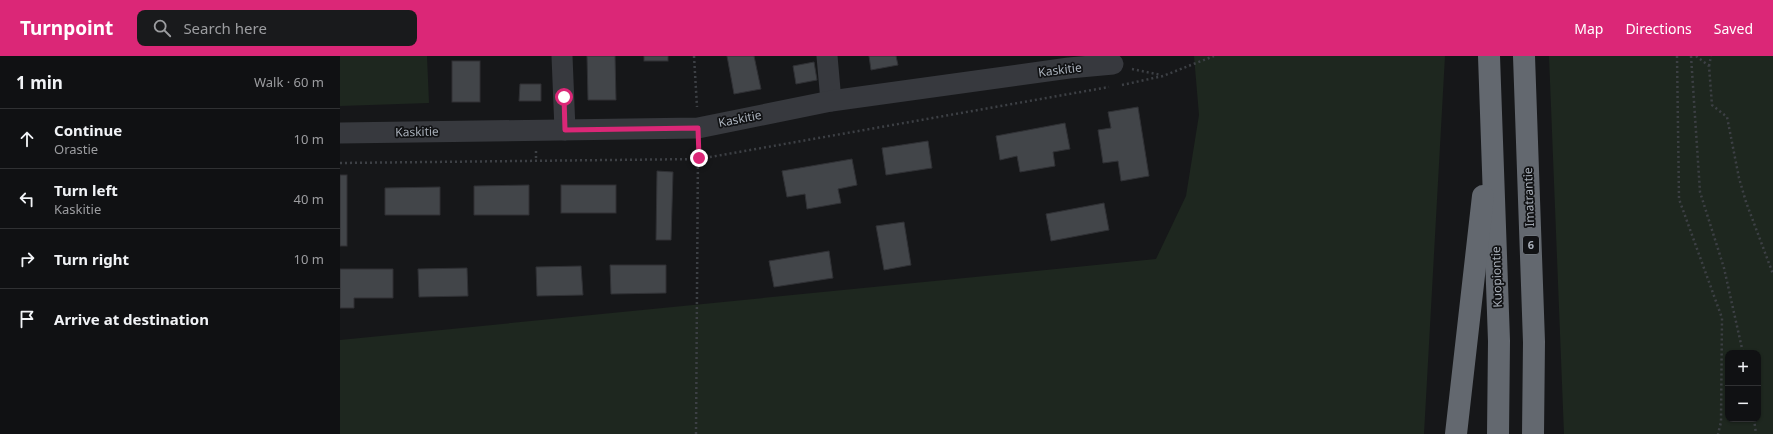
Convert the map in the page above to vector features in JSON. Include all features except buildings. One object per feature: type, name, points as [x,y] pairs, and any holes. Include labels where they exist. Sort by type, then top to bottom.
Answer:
[{"type":"highway","points":[[1456,434],[1492,120],[1489,56]]},
{"type":"highway","name":"Imatrantie","points":[[1524,56],[1534,342],[1533,434]]},
{"type":"highway","name":"Kuopiontie","points":[[1492,120],[1499,341],[1498,434]]},
{"type":"street","points":[[562,56],[565,130]]},
{"type":"street","points":[[827,56],[831,101]]},
{"type":"street","name":"Kaskitie","points":[[340,133],[698,128],[831,101],[1068,62],[1113,64]]},
{"type":"path","points":[[694,56],[698,128],[696,434]]},
{"type":"path","points":[[1677,56],[1679,199],[1722,318],[1721,422],[1718,434]]},
{"type":"path","points":[[1691,56],[1700,192],[1724,268],[1742,350]]},
{"type":"path","points":[[1696,56],[1709,66]]},
{"type":"path","points":[[1711,56],[1709,66],[1712,105],[1727,117],[1739,178],[1746,202],[1773,274]]},
{"type":"path","points":[[1113,64],[1163,76]]},
{"type":"path","points":[[1754,422],[1756,434]]},
{"type":"shaded area","points":[[340,56],[427,56],[429,103],[340,106]]},
{"type":"shaded area","points":[[1194,56],[1445,56],[1424,434],[340,434],[340,340],[1156,259],[1186,196],[1199,115]]},
{"type":"shaded area","points":[[1549,56],[1773,56],[1773,434],[1564,434]]},
{"type":"route","points":[[564,97],[565,130],[698,128],[699,158]]}]
